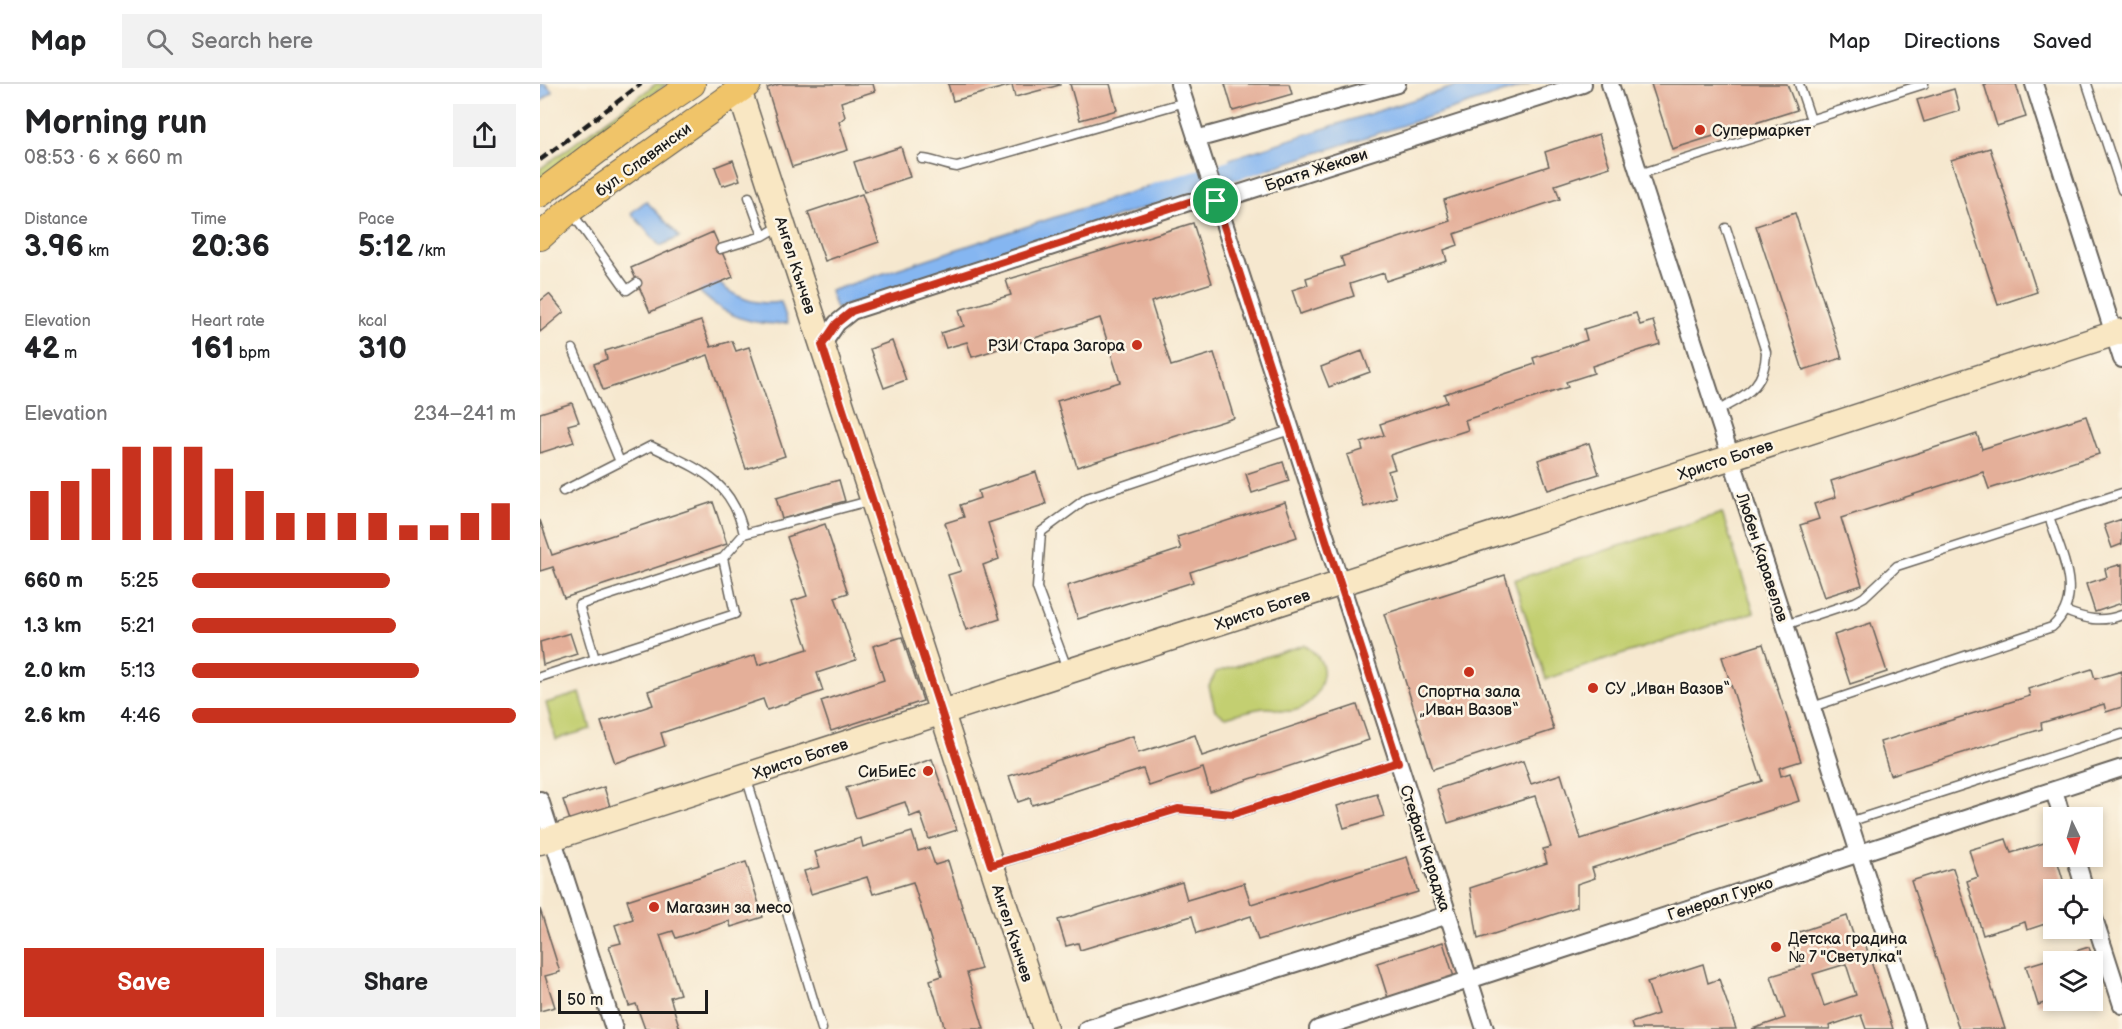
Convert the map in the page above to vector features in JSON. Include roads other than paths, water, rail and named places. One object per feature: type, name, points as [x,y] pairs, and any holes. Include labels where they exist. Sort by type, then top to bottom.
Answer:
[{"type":"main road","name":"бул. Славянски","points":[[540,194],[630,126],[692,84]]},
{"type":"main road","name":"бул. Славянски","points":[[540,237],[570,210],[742,86]]},
{"type":"street","name":"Стефан Караджа","points":[[1179,84],[1485,1029]]},
{"type":"street","points":[[1196,139],[1398,84]]},
{"type":"street","name":"Братя Жекови","points":[[822,345],[837,323],[852,311],[1189,202],[1583,84]]},
{"type":"street","name":"Любен Каравелов","points":[[1610,84],[1916,1029]]},
{"type":"street","points":[[2034,84],[2118,333],[2122,359]]},
{"type":"street","name":"Ангел Кънчев","points":[[742,86],[773,230],[810,307],[1045,1029]]},
{"type":"street","name":"Христо Ботев","points":[[546,840],[2118,333]]},
{"type":"street","name":"Генерал Гурко","points":[[1318,1029],[2122,768]]},
{"type":"street","points":[[2054,790],[2059,807]]},
{"type":"street","points":[[540,800],[546,840],[614,1029]]},
{"type":"street","points":[[1087,1029],[1448,915]]},
{"type":"street","points":[[2101,939],[2122,1005]]},
{"type":"lane","points":[[1799,84],[1811,120]]},
{"type":"lane","points":[[1639,174],[1924,84]]},
{"type":"lane","points":[[2087,84],[2122,190]]},
{"type":"lane","points":[[922,159],[928,158],[940,165],[957,167],[1185,102]]},
{"type":"lane","points":[[720,249],[773,230],[749,197]]},
{"type":"lane","points":[[570,210],[627,290],[637,283]]},
{"type":"lane","points":[[1716,412],[1755,388],[1766,370],[1766,352],[1726,228]]},
{"type":"lane","points":[[573,349],[620,462]]},
{"type":"lane","points":[[1068,671],[1037,588],[1041,532],[1087,498],[1290,430]]},
{"type":"lane","points":[[563,491],[651,446],[706,475],[727,492],[739,511],[744,534]]},
{"type":"lane","points":[[1785,625],[1855,602],[1864,597],[1897,566],[2122,493]]},
{"type":"lane","points":[[595,659],[579,605],[723,558],[744,534],[873,500]]},
{"type":"lane","points":[[1812,707],[2037,634],[2052,627],[2070,601],[2071,585],[2049,516]]},
{"type":"lane","points":[[540,677],[735,614],[723,558]]},
{"type":"lane","points":[[2065,611],[2086,620],[2099,621],[2122,615]]},
{"type":"lane","points":[[1849,822],[2122,734]]},
{"type":"lane","points":[[991,865],[1178,809],[1233,814],[1398,762]]},
{"type":"lane","points":[[746,775],[822,1029]]},
{"type":"water","points":[[540,84],[545,84],[553,92],[540,102]]},
{"type":"water","points":[[1462,84],[1530,84],[1237,179],[1230,159]]},
{"type":"water","points":[[1180,176],[1186,194],[836,309],[830,291]]},
{"type":"water","points":[[646,201],[680,237],[660,246],[631,213]]},
{"type":"water","points":[[716,280],[730,292],[754,302],[781,302],[788,323],[761,323],[737,317],[715,305],[695,287]]},
{"type":"waterway","points":[[1156,194],[1260,161]]},
{"type":"railway","points":[[540,160],[641,84]]},
{"type":"place","name":"Супермаркет","points":[[1700,130]]},
{"type":"place","name":"РЗИ Стара Загора","points":[[1137,345]]},
{"type":"place","name":"Спортна зала „Иван Вазов“","points":[[1469,672]]},
{"type":"place","name":"СУ „Иван Вазов“","points":[[1593,688]]},
{"type":"place","name":"СиБиЕс","points":[[928,771]]},
{"type":"place","name":"Магазин за месо","points":[[654,907]]},
{"type":"place","name":"Детска градина № 7 \"Светулка\"","points":[[1776,947]]}]
